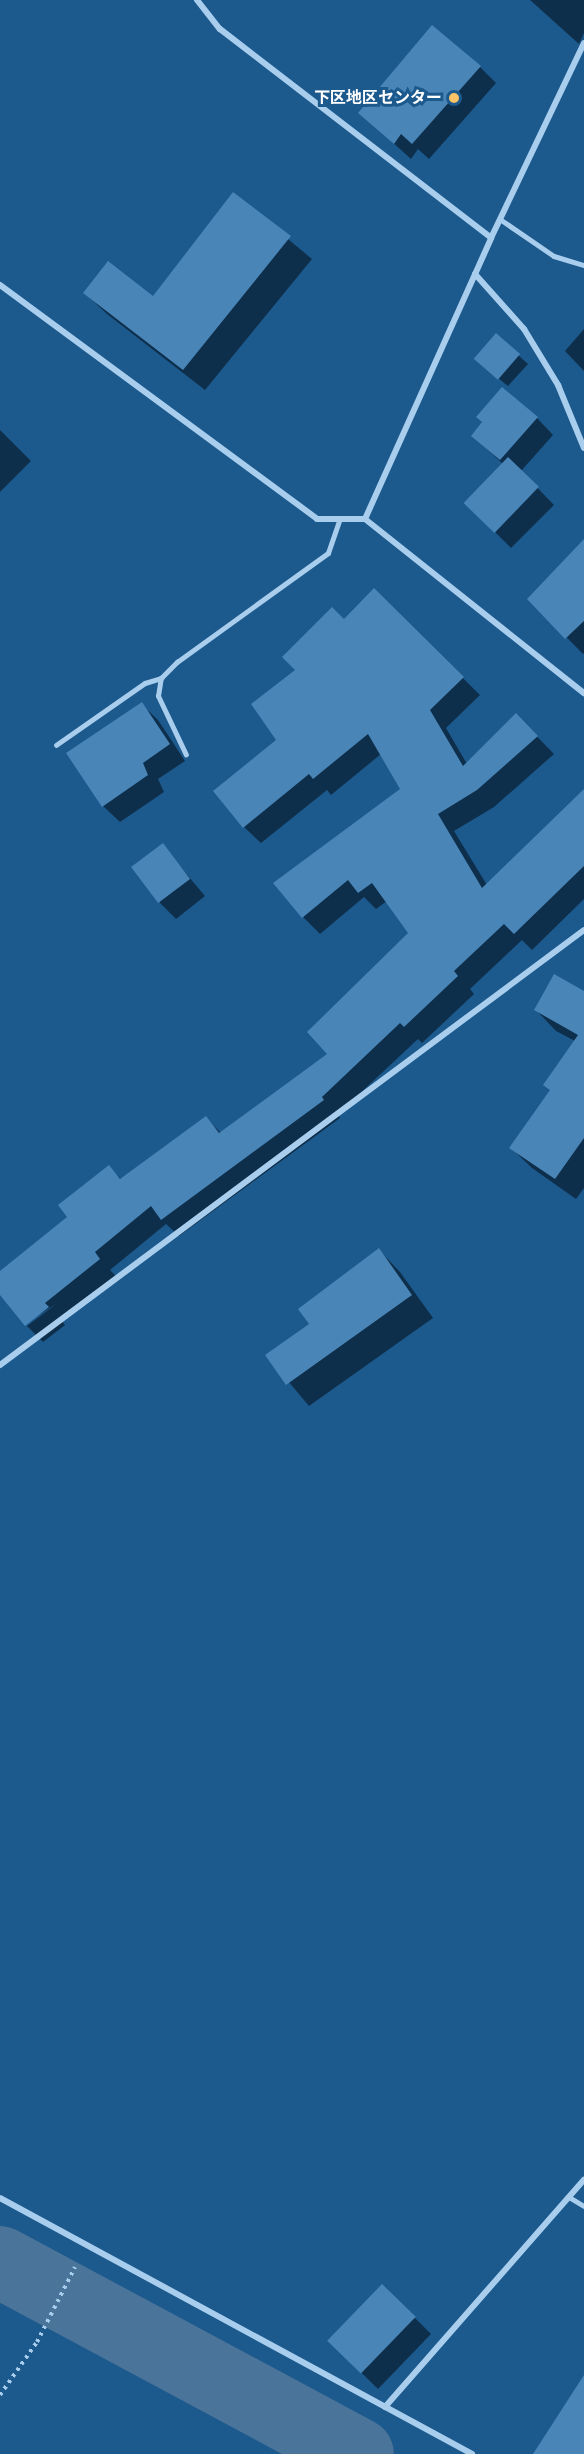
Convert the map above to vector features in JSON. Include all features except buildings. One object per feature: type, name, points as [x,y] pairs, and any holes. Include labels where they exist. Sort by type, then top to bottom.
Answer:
[{"type":"street","points":[[196,0],[220,29],[491,238]]},
{"type":"street","points":[[365,519],[491,238],[584,43]]},
{"type":"street","points":[[475,274],[524,328],[558,385],[584,448]]},
{"type":"street","points":[[0,285],[317,519],[365,519],[584,693]]},
{"type":"street","points":[[0,1365],[584,930]]},
{"type":"street","points":[[385,2406],[584,2180]]},
{"type":"street","points":[[0,2198],[472,2454]]},
{"type":"lane","points":[[500,219],[554,255],[584,265]]},
{"type":"lane","points":[[56,745],[145,683],[161,678],[177,662],[328,553],[340,519]]},
{"type":"lane","points":[[161,678],[158,696],[186,755]]},
{"type":"lane","points":[[569,2197],[584,2206]]},
{"type":"path","points":[[0,2395],[37,2342],[86,2245]]},
{"type":"waterway","points":[[0,2262],[358,2454]]},
{"type":"place","name":"下区地区センター","points":[[454,98]]}]
